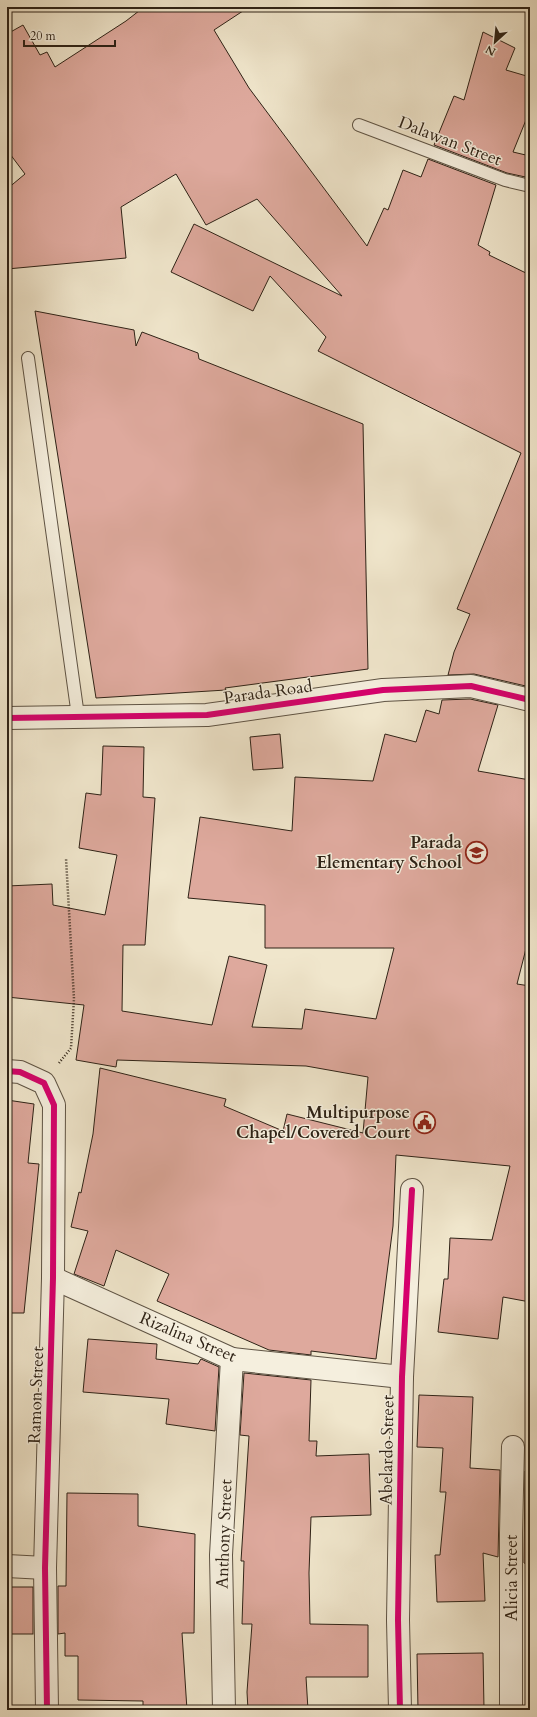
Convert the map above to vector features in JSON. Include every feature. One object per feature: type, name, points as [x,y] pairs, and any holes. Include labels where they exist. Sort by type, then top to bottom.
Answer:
[{"type":"street","name":"Parada Road","points":[[7,718],[206,715],[383,690],[471,686],[530,700]]},
{"type":"street","points":[[7,1071],[20,1072],[44,1083]]},
{"type":"street","name":"Ramon Street","points":[[44,1083],[54,1105],[53,1278],[44,1568],[47,1710]]},
{"type":"street","name":"Abelardo Street","points":[[400,1710],[398,1620],[402,1377],[412,1190]]},
{"type":"street","name":"Rizalina Street","points":[[53,1278],[232,1359],[402,1377]]},
{"type":"street","name":"Anthony Street","points":[[224,1710],[221,1555],[232,1359]]},
{"type":"street","name":"Alicia Street","points":[[511,1710],[511,1533],[513,1447]]},
{"type":"street","points":[[7,1566],[44,1568]]},
{"type":"lane","name":"Dalawan Street","points":[[360,126],[505,180],[530,186]]},
{"type":"lane","points":[[28,358],[78,716]]},
{"type":"path","points":[[44,1083],[71,1048],[74,998],[66,858]]},
{"type":"building","points":[[144,7],[249,7],[214,30],[249,88],[367,246],[384,208],[388,210],[403,170],[421,177],[428,159],[496,185],[478,245],[490,252],[489,255],[530,275],[530,687],[474,674],[448,675],[454,652],[470,614],[457,609],[521,453],[318,351],[326,337],[270,276],[253,311],[171,272],[194,224],[342,296],[257,199],[206,225],[176,174],[121,207],[126,258],[7,269],[7,189],[25,174],[7,150],[7,34],[23,25],[40,55],[47,52],[55,67],[126,21]]},
{"type":"building","points":[[483,32],[515,48],[506,70],[530,77],[530,110],[513,152],[530,156],[530,178],[507,173],[434,145],[454,96],[464,100]]},
{"type":"building","points":[[35,311],[134,330],[136,346],[142,332],[198,353],[199,359],[363,424],[368,669],[225,688],[226,690],[96,698]]},
{"type":"building","points":[[470,699],[498,705],[478,771],[530,780],[530,933],[517,984],[530,986],[530,1302],[503,1297],[498,1339],[438,1332],[444,1279],[448,1279],[450,1238],[492,1240],[510,1166],[396,1155],[393,1226],[376,1359],[311,1351],[311,1355],[269,1350],[157,1301],[169,1274],[116,1250],[104,1286],[74,1274],[88,1231],[71,1227],[79,1192],[81,1193],[93,1134],[100,1068],[226,1099],[224,1106],[283,1131],[287,1114],[363,1133],[368,1077],[306,1066],[117,1060],[116,1067],[76,1060],[84,1005],[7,997],[7,886],[52,884],[53,905],[105,915],[117,855],[79,848],[86,793],[101,795],[103,746],[144,747],[143,797],[155,798],[145,945],[123,945],[122,1011],[212,1025],[229,956],[267,965],[252,1027],[302,1029],[305,1009],[376,1019],[394,948],[265,948],[265,905],[188,898],[200,817],[292,831],[295,777],[373,781],[385,734],[416,742],[426,710],[439,714],[442,700]]},
{"type":"building","points":[[280,734],[283,768],[253,770],[250,737]]},
{"type":"building","points":[[7,1100],[34,1104],[28,1163],[39,1164],[24,1313],[7,1313]]},
{"type":"building","points":[[88,1339],[157,1344],[156,1359],[198,1364],[201,1359],[219,1367],[215,1431],[166,1424],[169,1399],[83,1392]]},
{"type":"building","points":[[244,1373],[311,1380],[309,1441],[317,1441],[316,1456],[369,1454],[371,1515],[311,1517],[309,1573],[310,1624],[368,1625],[368,1677],[306,1677],[308,1710],[248,1710],[247,1692],[252,1624],[242,1624],[244,1561],[241,1561],[249,1436],[240,1435]]},
{"type":"building","points":[[419,1395],[473,1397],[470,1468],[500,1470],[498,1557],[483,1553],[485,1601],[437,1602],[435,1555],[440,1555],[446,1492],[440,1492],[443,1448],[417,1447]]},
{"type":"building","points":[[525,1471],[530,1472],[530,1565],[524,1563]]},
{"type":"building","points":[[67,1493],[138,1494],[138,1526],[195,1534],[194,1633],[182,1633],[187,1710],[143,1710],[143,1701],[78,1700],[78,1656],[65,1656],[65,1633],[58,1634],[58,1586],[66,1586]]},
{"type":"building","points":[[7,1587],[33,1587],[33,1634],[7,1634]]},
{"type":"building","points":[[483,1653],[484,1709],[418,1710],[417,1654]]},
{"type":"cycle path","points":[[7,718],[207,715],[383,690],[471,686],[530,700]]},
{"type":"cycle path","points":[[7,1071],[20,1072],[44,1083],[54,1105],[53,1278],[45,1568],[47,1710]]},
{"type":"cycle path","points":[[400,1710],[398,1620],[402,1377],[412,1190]]},
{"type":"place","name":"Parada Elementary School","points":[[477,852]]},
{"type":"place","name":"Multipurpose Chapel/Covered Court","points":[[425,1122]]}]
